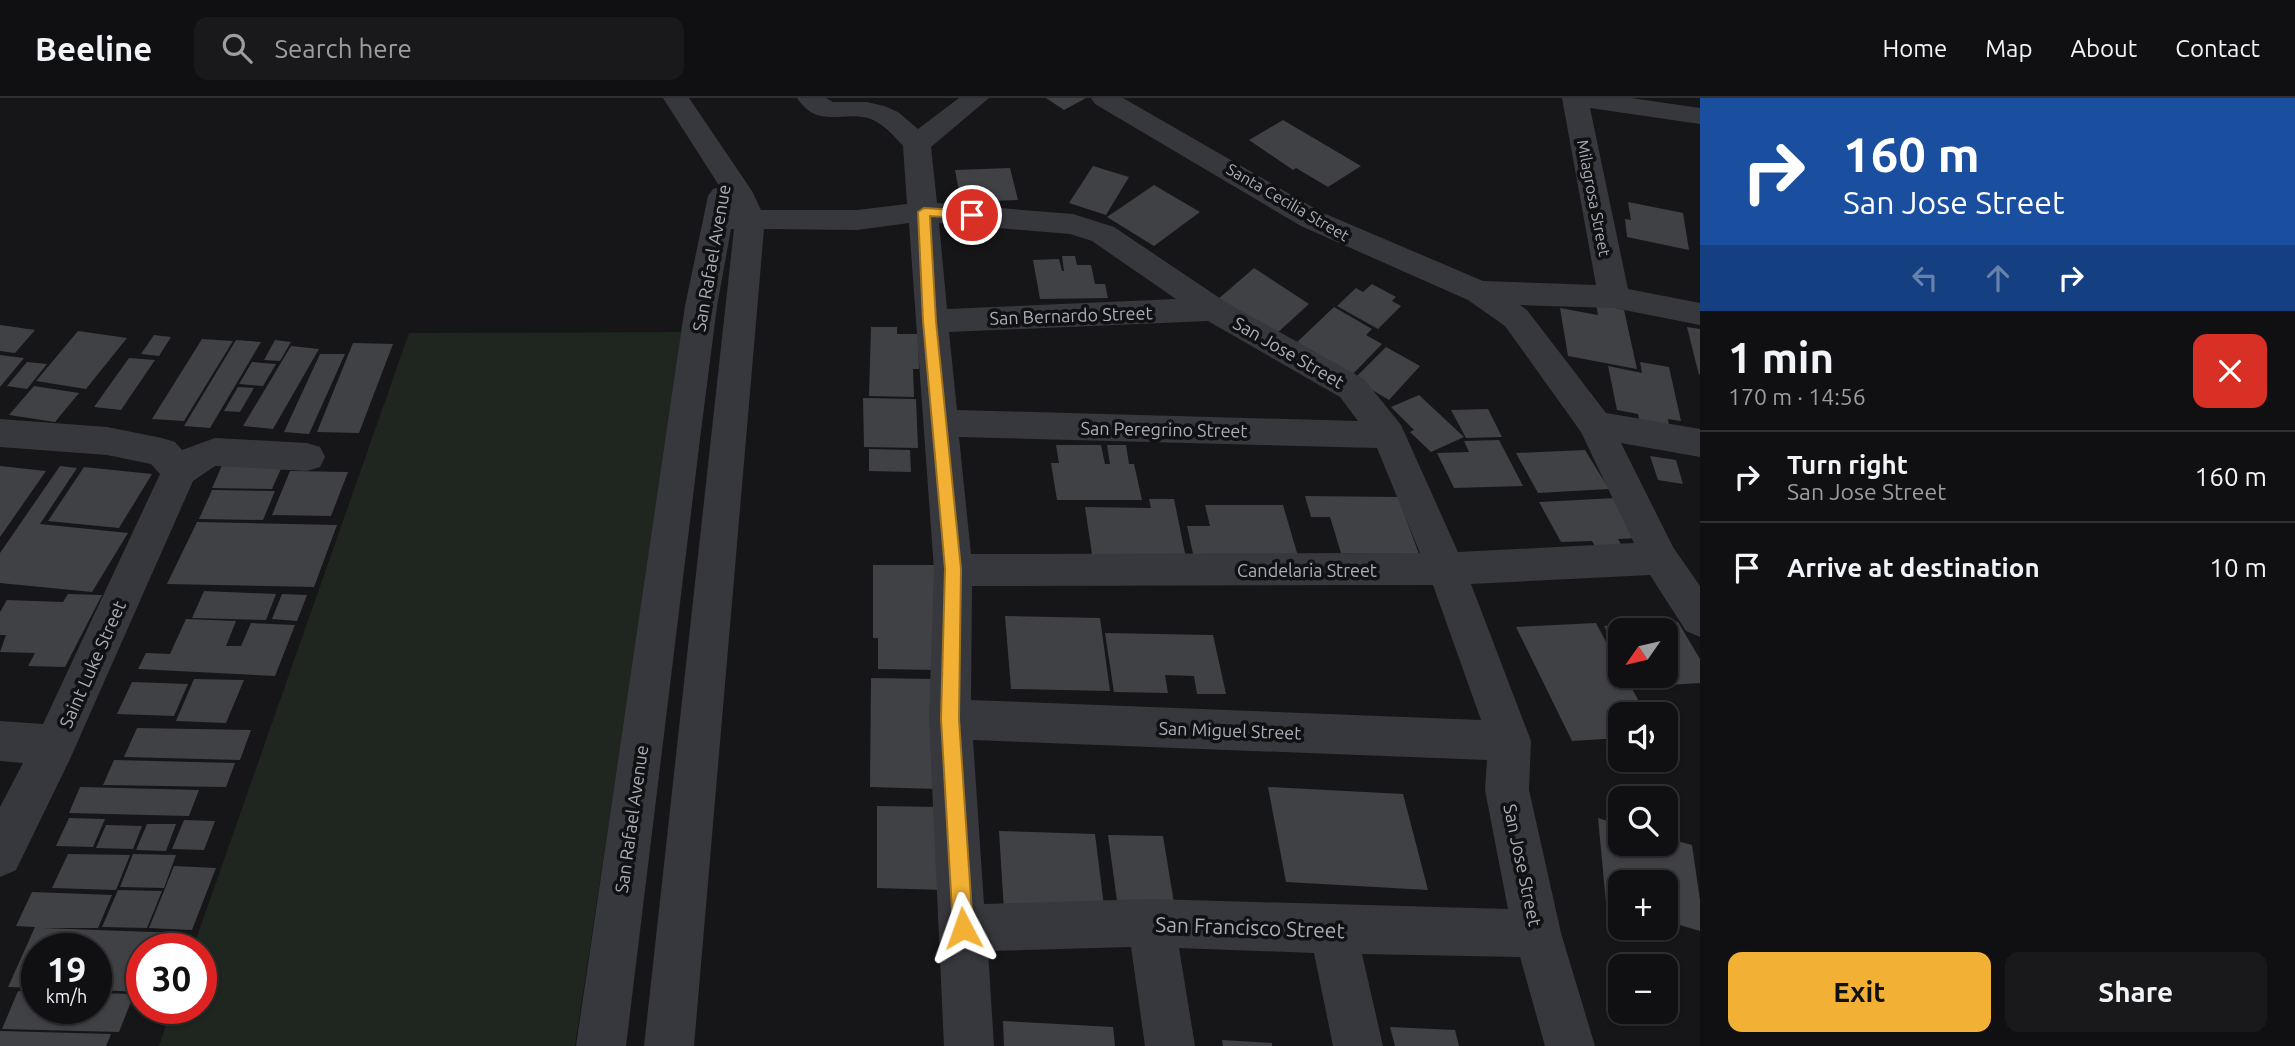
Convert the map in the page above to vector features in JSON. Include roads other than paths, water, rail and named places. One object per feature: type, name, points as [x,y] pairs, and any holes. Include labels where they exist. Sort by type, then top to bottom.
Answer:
[{"type":"street","name":"San Rafael Avenue","points":[[669,1046],[729,440],[734,219],[726,176],[676,98]]},
{"type":"street","points":[[810,98],[821,108],[832,112],[869,110],[882,115],[892,120],[917,144],[953,569],[950,719],[969,1046]]},
{"type":"street","points":[[917,144],[976,98]]},
{"type":"street","name":"Santa Cecilia Street","points":[[1104,98],[1311,219],[1479,292],[1516,318],[1595,425],[1660,558],[1700,620]]},
{"type":"street","points":[[1575,98],[1700,117]]},
{"type":"street","name":"Milagrosa Street","points":[[1575,98],[1614,297]]},
{"type":"street","name":"San Jose Street","points":[[734,219],[857,220],[924,212],[1073,224],[1103,234],[1213,309],[1352,388],[1389,435],[1446,569],[1510,741],[1507,790],[1537,933],[1572,1045]]},
{"type":"street","name":"San Rafael Avenue","points":[[601,1046],[702,306],[734,219]]},
{"type":"street","name":"Santa Cecilia Street","points":[[1479,292],[1614,297],[1700,314]]},
{"type":"street","name":"San Bernardo Street","points":[[930,321],[1213,309]]},
{"type":"street","name":"San Peregrino Street","points":[[940,423],[1389,435]]},
{"type":"street","points":[[1595,425],[1700,443]]},
{"type":"street","points":[[0,433],[107,441],[162,452],[179,472],[200,456],[215,452],[307,457]]},
{"type":"street","points":[[682,439],[729,440]]},
{"type":"street","name":"Saint Luke Street","points":[[0,854],[55,745],[179,472]]},
{"type":"street","name":"Candelaria Street","points":[[953,569],[1446,569],[1660,558]]},
{"type":"street","name":"San Miguel Street","points":[[950,719],[1510,741]]},
{"type":"street","points":[[0,741],[55,745]]},
{"type":"street","points":[[627,851],[687,854]]},
{"type":"street","points":[[1151,923],[1170,1046]]},
{"type":"street","name":"San Francisco Street","points":[[963,928],[1151,923],[1333,930],[1537,933]]},
{"type":"street","points":[[1333,930],[1358,1046]]}]
